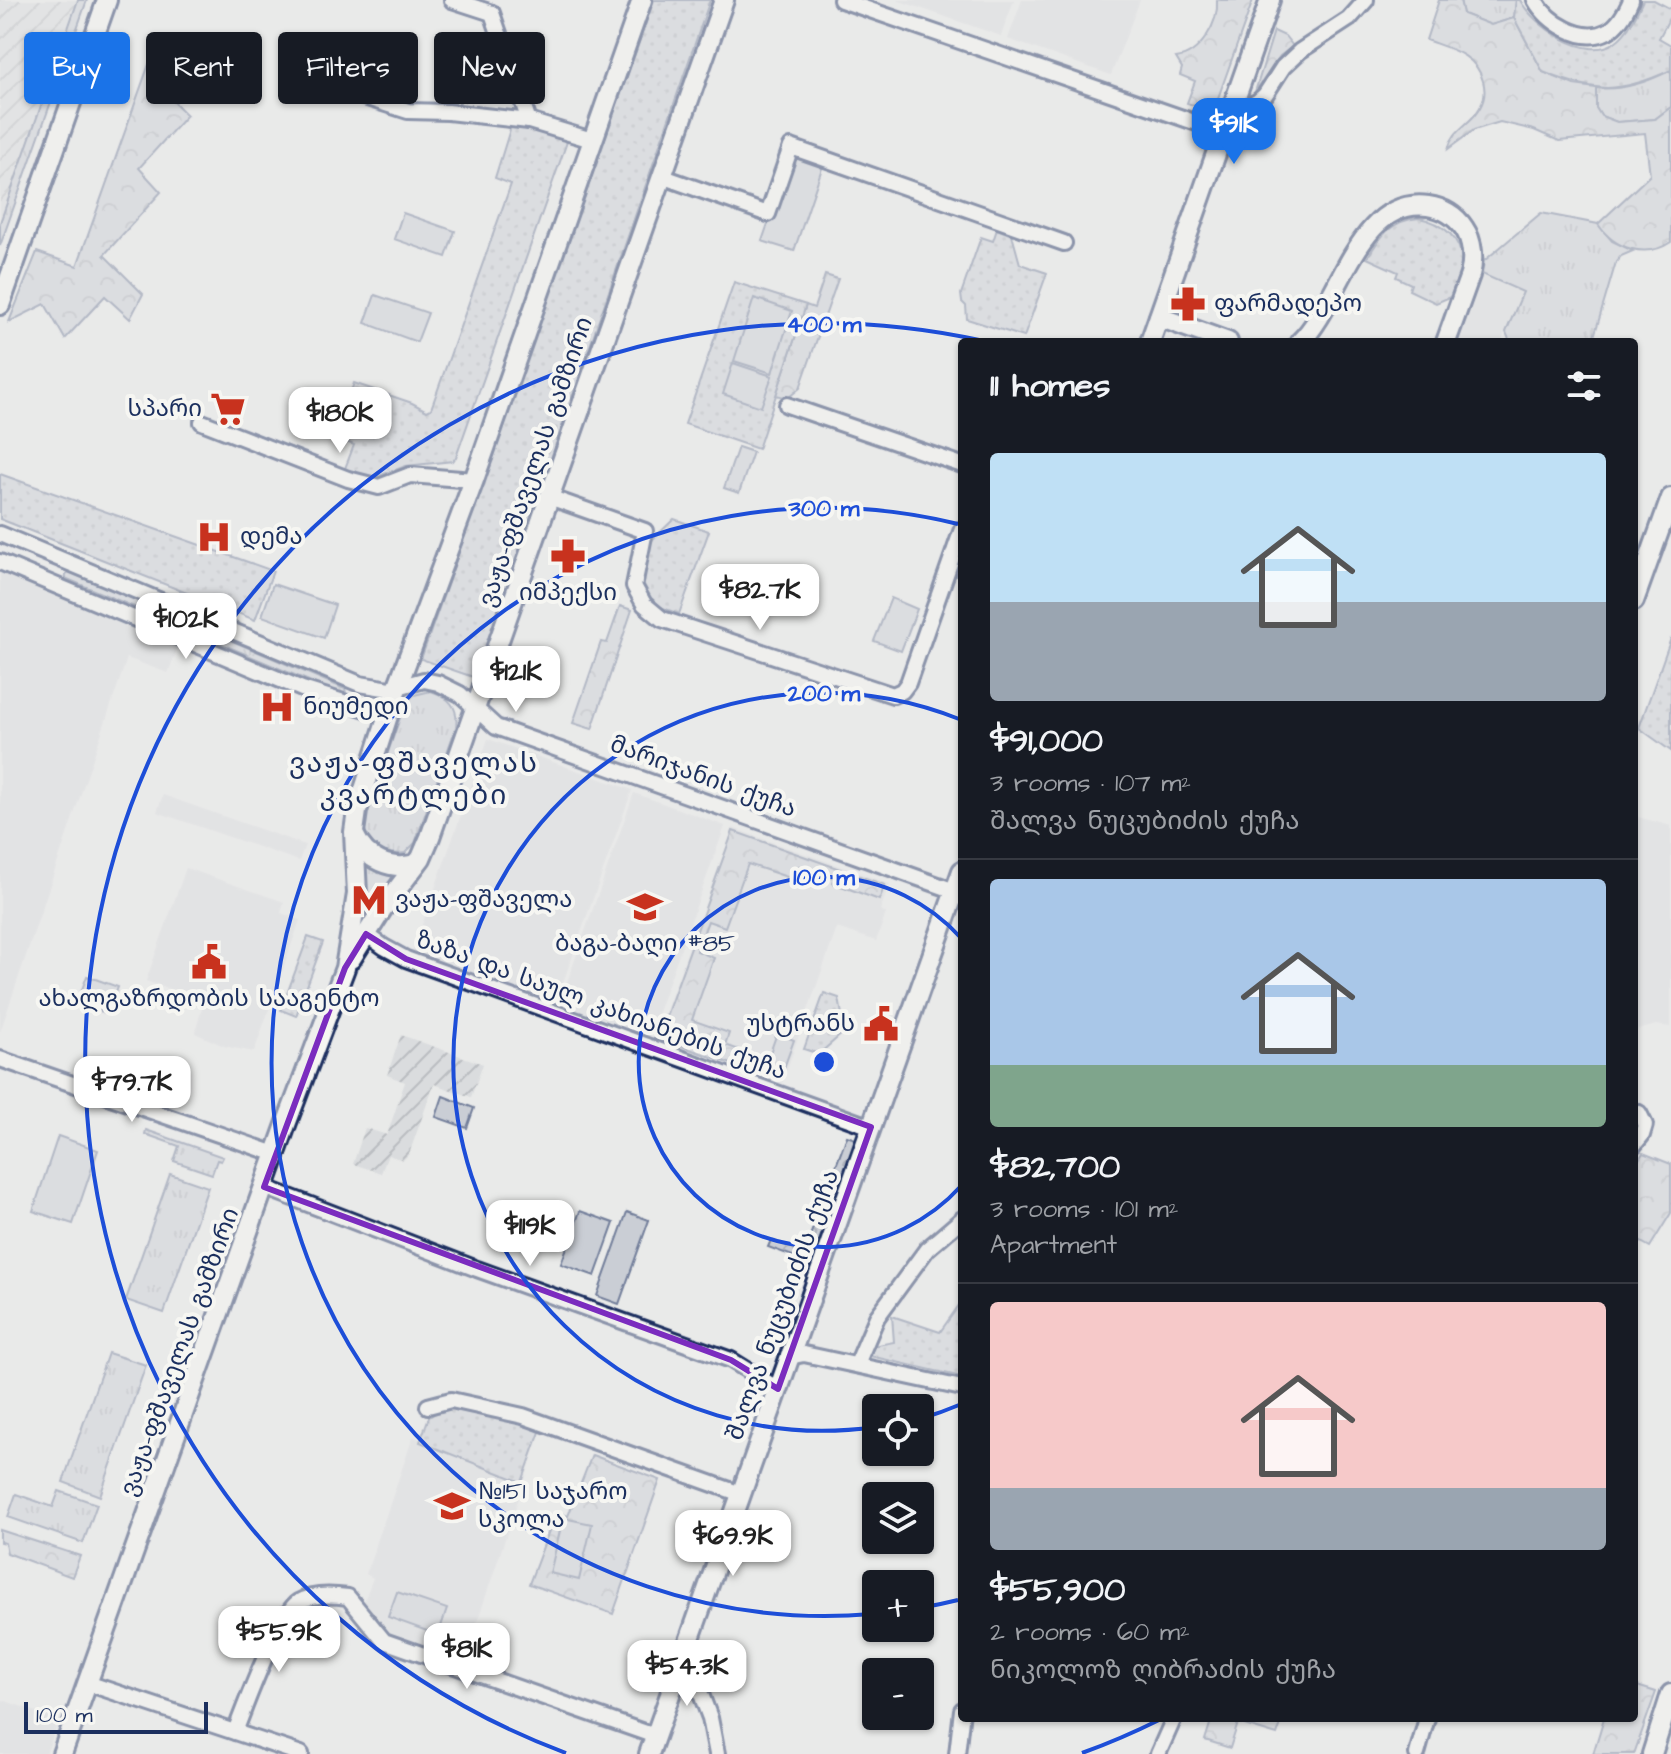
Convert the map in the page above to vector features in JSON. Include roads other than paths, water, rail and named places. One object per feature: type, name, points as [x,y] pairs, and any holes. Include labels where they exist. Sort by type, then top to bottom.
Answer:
[{"type":"main road","points":[[0,305],[107,0]]},
{"type":"main road","name":"ვაჟა-ფშაველას გამზირი","points":[[62,1754],[345,968],[357,894],[354,834],[357,811],[397,688],[474,480],[642,0]]},
{"type":"main road","name":"ვაჟა-ფშაველას გამზირი","points":[[345,968],[416,864],[430,837],[724,0]]},
{"type":"main road","points":[[1151,338],[1270,0]]},
{"type":"main road","points":[[1304,338],[1377,222],[1405,207],[1421,205],[1454,217],[1466,232],[1472,254],[1470,275],[1447,338]]},
{"type":"main road","points":[[1159,317],[1217,338]]},
{"type":"main road","points":[[1638,590],[1671,498]]},
{"type":"main road","points":[[354,834],[363,851],[372,858],[399,866],[416,864]]},
{"type":"main road","name":"შალვა ნუცუბიძის ქუჩა","points":[[652,1745],[958,882]]},
{"type":"main road","points":[[1652,1754],[1671,1694]]},
{"type":"street","points":[[452,0],[492,13],[529,121]]},
{"type":"street","points":[[841,0],[1223,132]]},
{"type":"street","points":[[1234,103],[1250,105],[1257,102],[1300,51],[1349,19],[1366,0]]},
{"type":"street","points":[[1535,0],[1556,24],[1577,33],[1594,35],[1608,31],[1620,21],[1631,0]]},
{"type":"street","points":[[386,104],[408,111],[529,121],[592,140]]},
{"type":"street","points":[[661,176],[768,214],[791,147],[1064,243]]},
{"type":"street","points":[[787,405],[958,464]]},
{"type":"street","points":[[202,422],[348,479],[379,487],[410,475],[474,480]]},
{"type":"street","points":[[549,497],[645,531],[634,586],[644,604],[662,619],[893,695],[902,691],[908,683],[958,540]]},
{"type":"street","name":"მარიჯანის ქუჩა","points":[[0,534],[360,684],[397,688],[416,681],[432,681],[454,690],[496,727],[955,891]]},
{"type":"street","points":[[0,562],[302,689],[388,716]]},
{"type":"street","points":[[352,705],[360,684]]},
{"type":"street","name":"ზაზა და საულ კახიანების ქუჩა","points":[[366,934],[406,959],[871,1127]]},
{"type":"street","points":[[0,1059],[276,1154]]},
{"type":"street","points":[[1638,1113],[1645,1125],[1638,1140]]},
{"type":"street","points":[[264,1187],[477,1269],[731,1360],[778,1389]]},
{"type":"street","points":[[857,1364],[877,1317],[927,1249],[958,1222]]},
{"type":"street","points":[[789,1357],[804,1354],[958,1387]]},
{"type":"street","points":[[428,1406],[451,1400],[523,1416],[741,1494]]},
{"type":"street","points":[[235,1732],[281,1626],[295,1603],[307,1598],[348,1597],[384,1641],[652,1745]]},
{"type":"street","points":[[685,1652],[710,1718],[717,1754]]},
{"type":"street","points":[[87,1683],[301,1754]]},
{"type":"street","points":[[957,1754],[961,1722]]},
{"type":"street","points":[[1158,1754],[1172,1722]]},
{"type":"street","points":[[1417,1754],[1426,1722]]},
{"type":"place","name":"ფარმადეპო","points":[[1188,304]]},
{"type":"place","name":"სპარი","points":[[228,409]]},
{"type":"place","name":"დემა","points":[[214,537]]},
{"type":"place","name":"იმპექსი","points":[[568,556]]},
{"type":"place","name":"ნიუმედი","points":[[277,707]]},
{"type":"place","name":"ვაჟა-ფშაველა","points":[[369,900]]},
{"type":"place","name":"ბაგა-ბაღი #85","points":[[645,907]]},
{"type":"place","name":"ახალგაზრდობის სააგენტო","points":[[209,962]]},
{"type":"place","name":"უსტრანს","points":[[881,1024]]},
{"type":"place","name":"№151 საჯარო სკოლა","points":[[452,1506]]},
{"type":"district","name":"ვაჟა-ფშაველას კვარტლები","points":[[414,779]]}]
